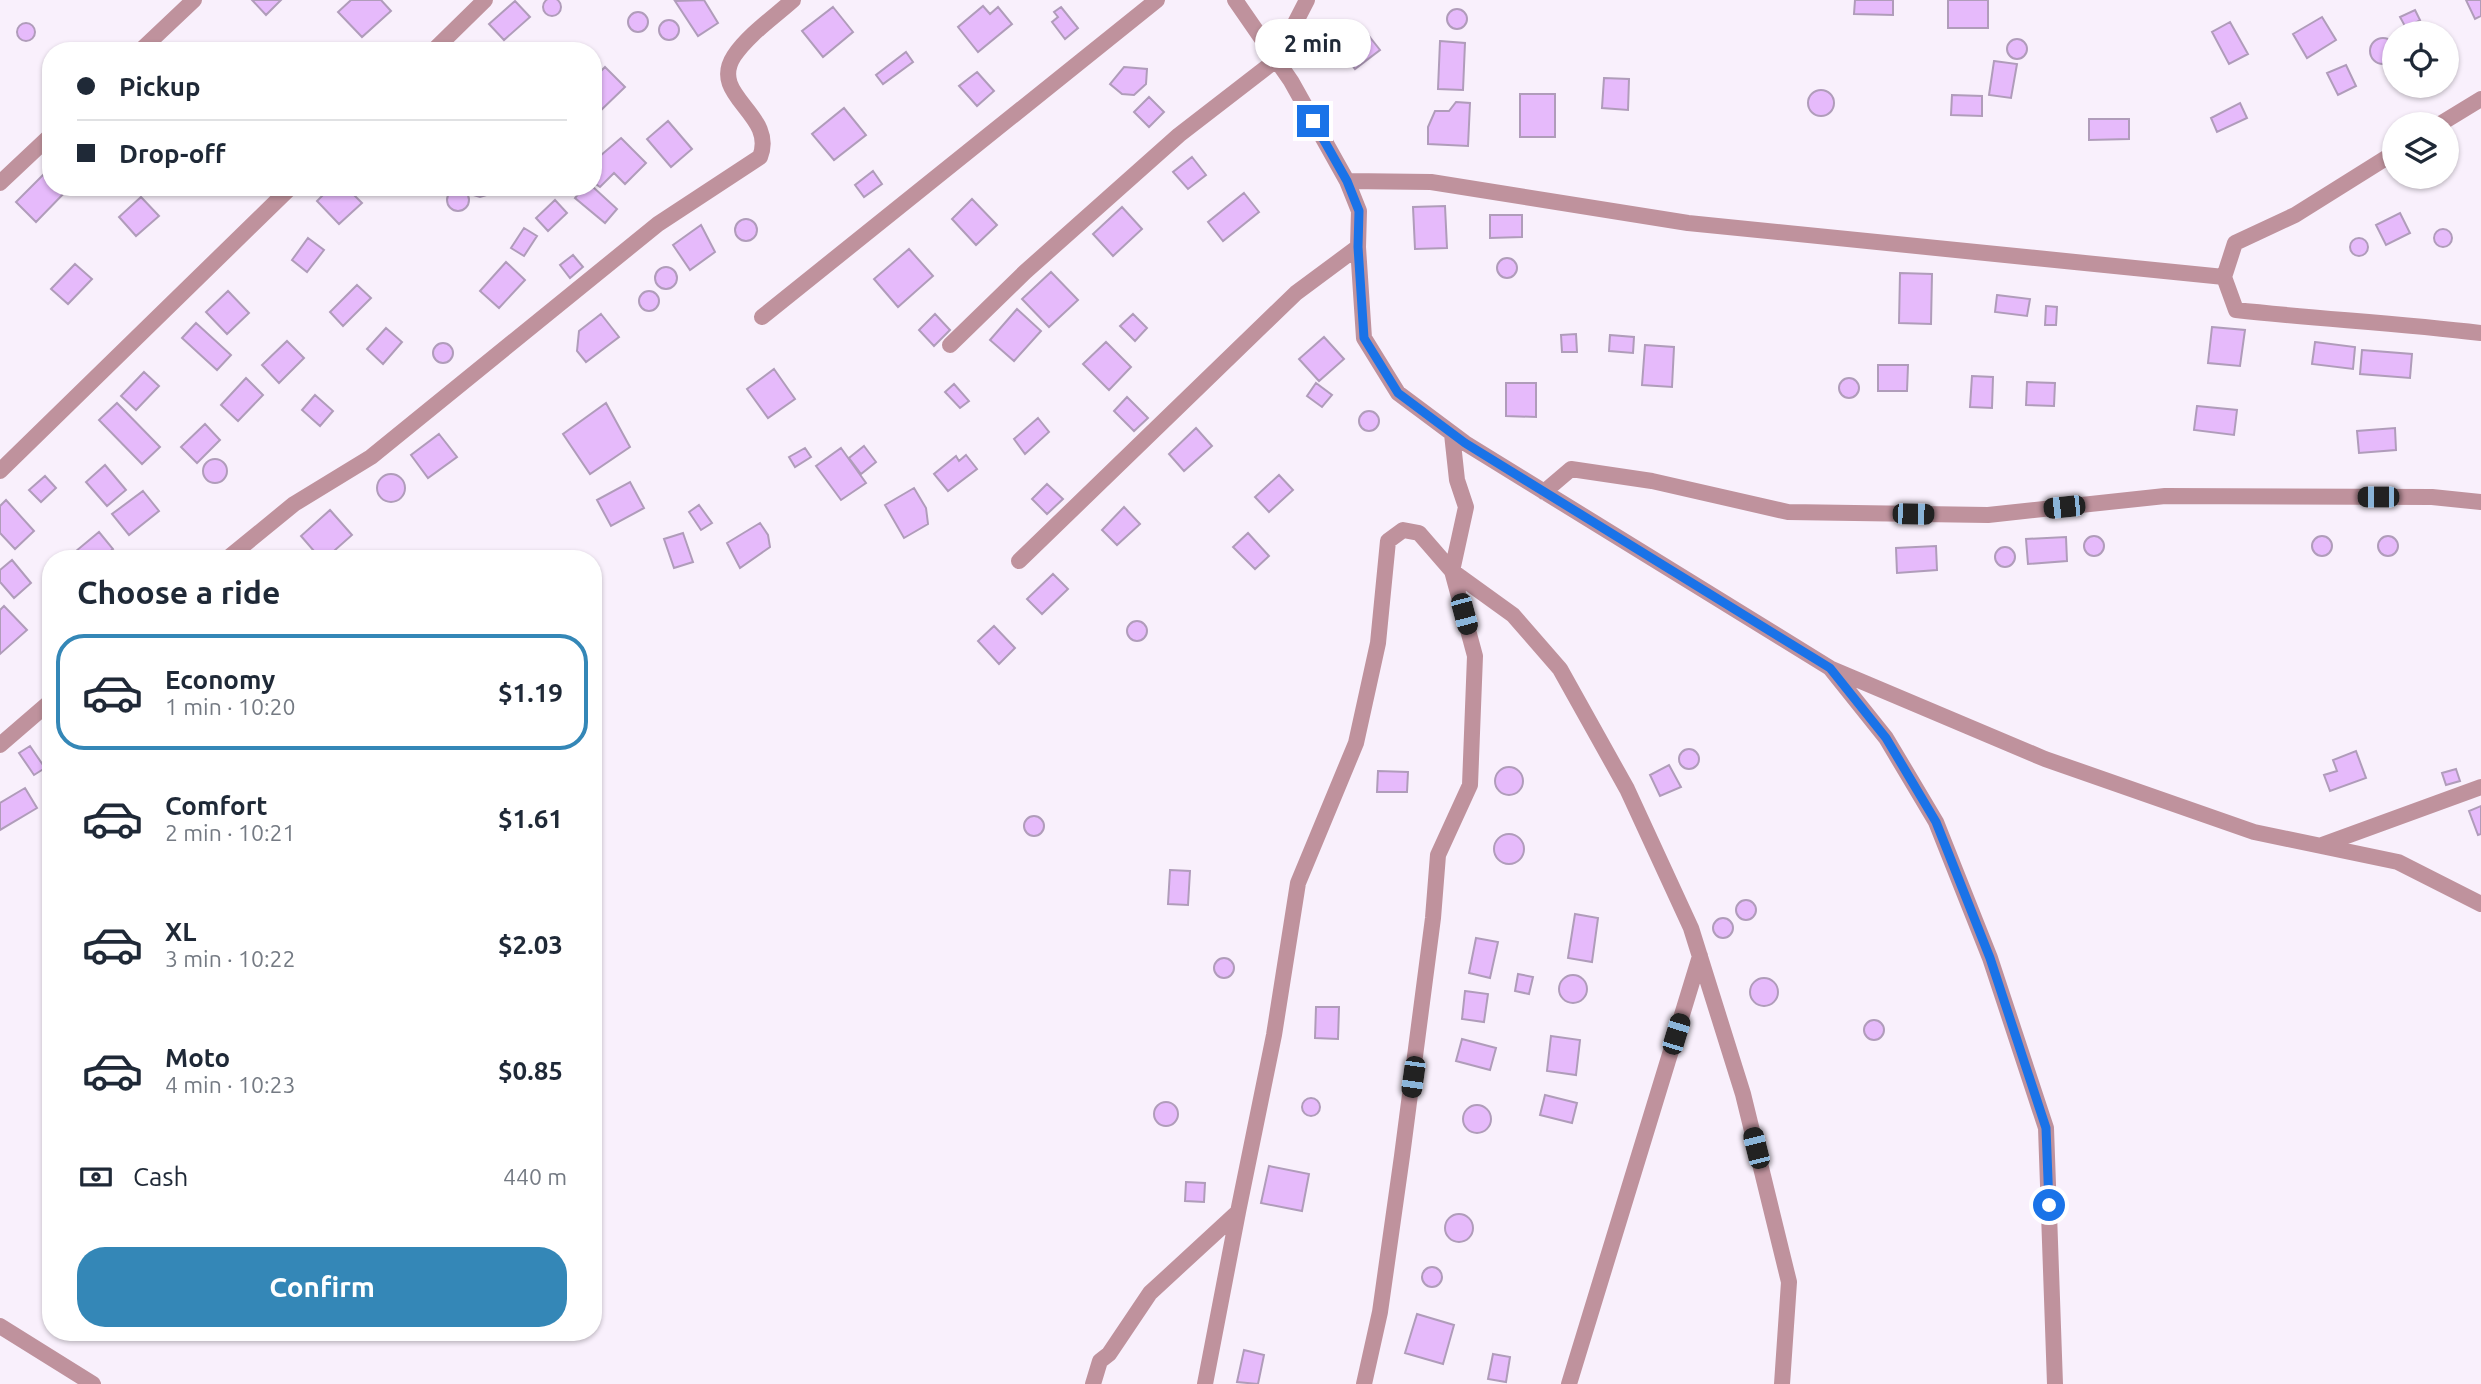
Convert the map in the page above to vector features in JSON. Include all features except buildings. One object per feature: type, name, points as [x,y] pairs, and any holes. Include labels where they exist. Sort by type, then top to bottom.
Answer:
[{"type":"street","points":[[150,42],[194,0]]},
{"type":"street","points":[[442,42],[485,0]]},
{"type":"street","points":[[238,550],[294,504],[371,457],[658,224],[760,157],[765,144],[762,129],[729,87],[728,69],[734,56],[793,0]]},
{"type":"street","points":[[762,317],[1157,0]]},
{"type":"street","points":[[1235,0],[1276,60],[1347,181],[1359,211],[1358,247],[1364,338],[1398,393],[1452,434],[1830,668],[2045,759],[2254,832],[2398,862],[2481,904]]},
{"type":"street","points":[[950,345],[1025,272],[1159,153],[1276,60],[1307,0]]},
{"type":"street","points":[[2459,112],[2481,99]]},
{"type":"street","points":[[0,183],[42,143]]},
{"type":"street","points":[[2382,161],[2295,215],[2235,243],[2224,277],[2236,310],[2332,320],[2369,319],[2481,333]]},
{"type":"street","points":[[1347,181],[1431,182],[1688,223],[2224,277]]},
{"type":"street","points":[[0,471],[282,196]]},
{"type":"street","points":[[1019,561],[1296,293],[1358,247]]},
{"type":"street","points":[[1364,1384],[1380,1312],[1401,1169],[1433,918],[1438,855],[1470,785],[1475,656],[1452,572],[1466,508],[1457,480],[1452,434]]},
{"type":"street","points":[[1544,492],[1572,469],[1653,481],[1788,512],[1989,515],[2165,496],[2432,497],[2481,502]]},
{"type":"street","points":[[1205,1384],[1274,1035],[1298,883],[1356,743],[1378,643],[1388,541],[1403,530],[1419,533],[1452,572],[1513,615],[1560,669],[1627,789],[1691,928],[1743,1094],[1789,1282],[1782,1384]]},
{"type":"street","points":[[1830,668],[1886,738],[1936,822],[1990,958],[2046,1128],[2054,1384]]},
{"type":"street","points":[[0,745],[42,709]]},
{"type":"street","points":[[2320,846],[2481,787]]},
{"type":"street","points":[[1569,1384],[1700,956]]},
{"type":"street","points":[[1093,1384],[1100,1361],[1109,1354],[1150,1293],[1238,1212]]},
{"type":"street","points":[[0,1326],[91,1384]]},
{"type":"route","points":[[1313,121],[1347,181],[1359,211],[1358,247],[1364,338],[1398,393],[1465,443],[1830,668],[1886,738],[1936,822],[1990,958],[2046,1128],[2049,1205]]}]
